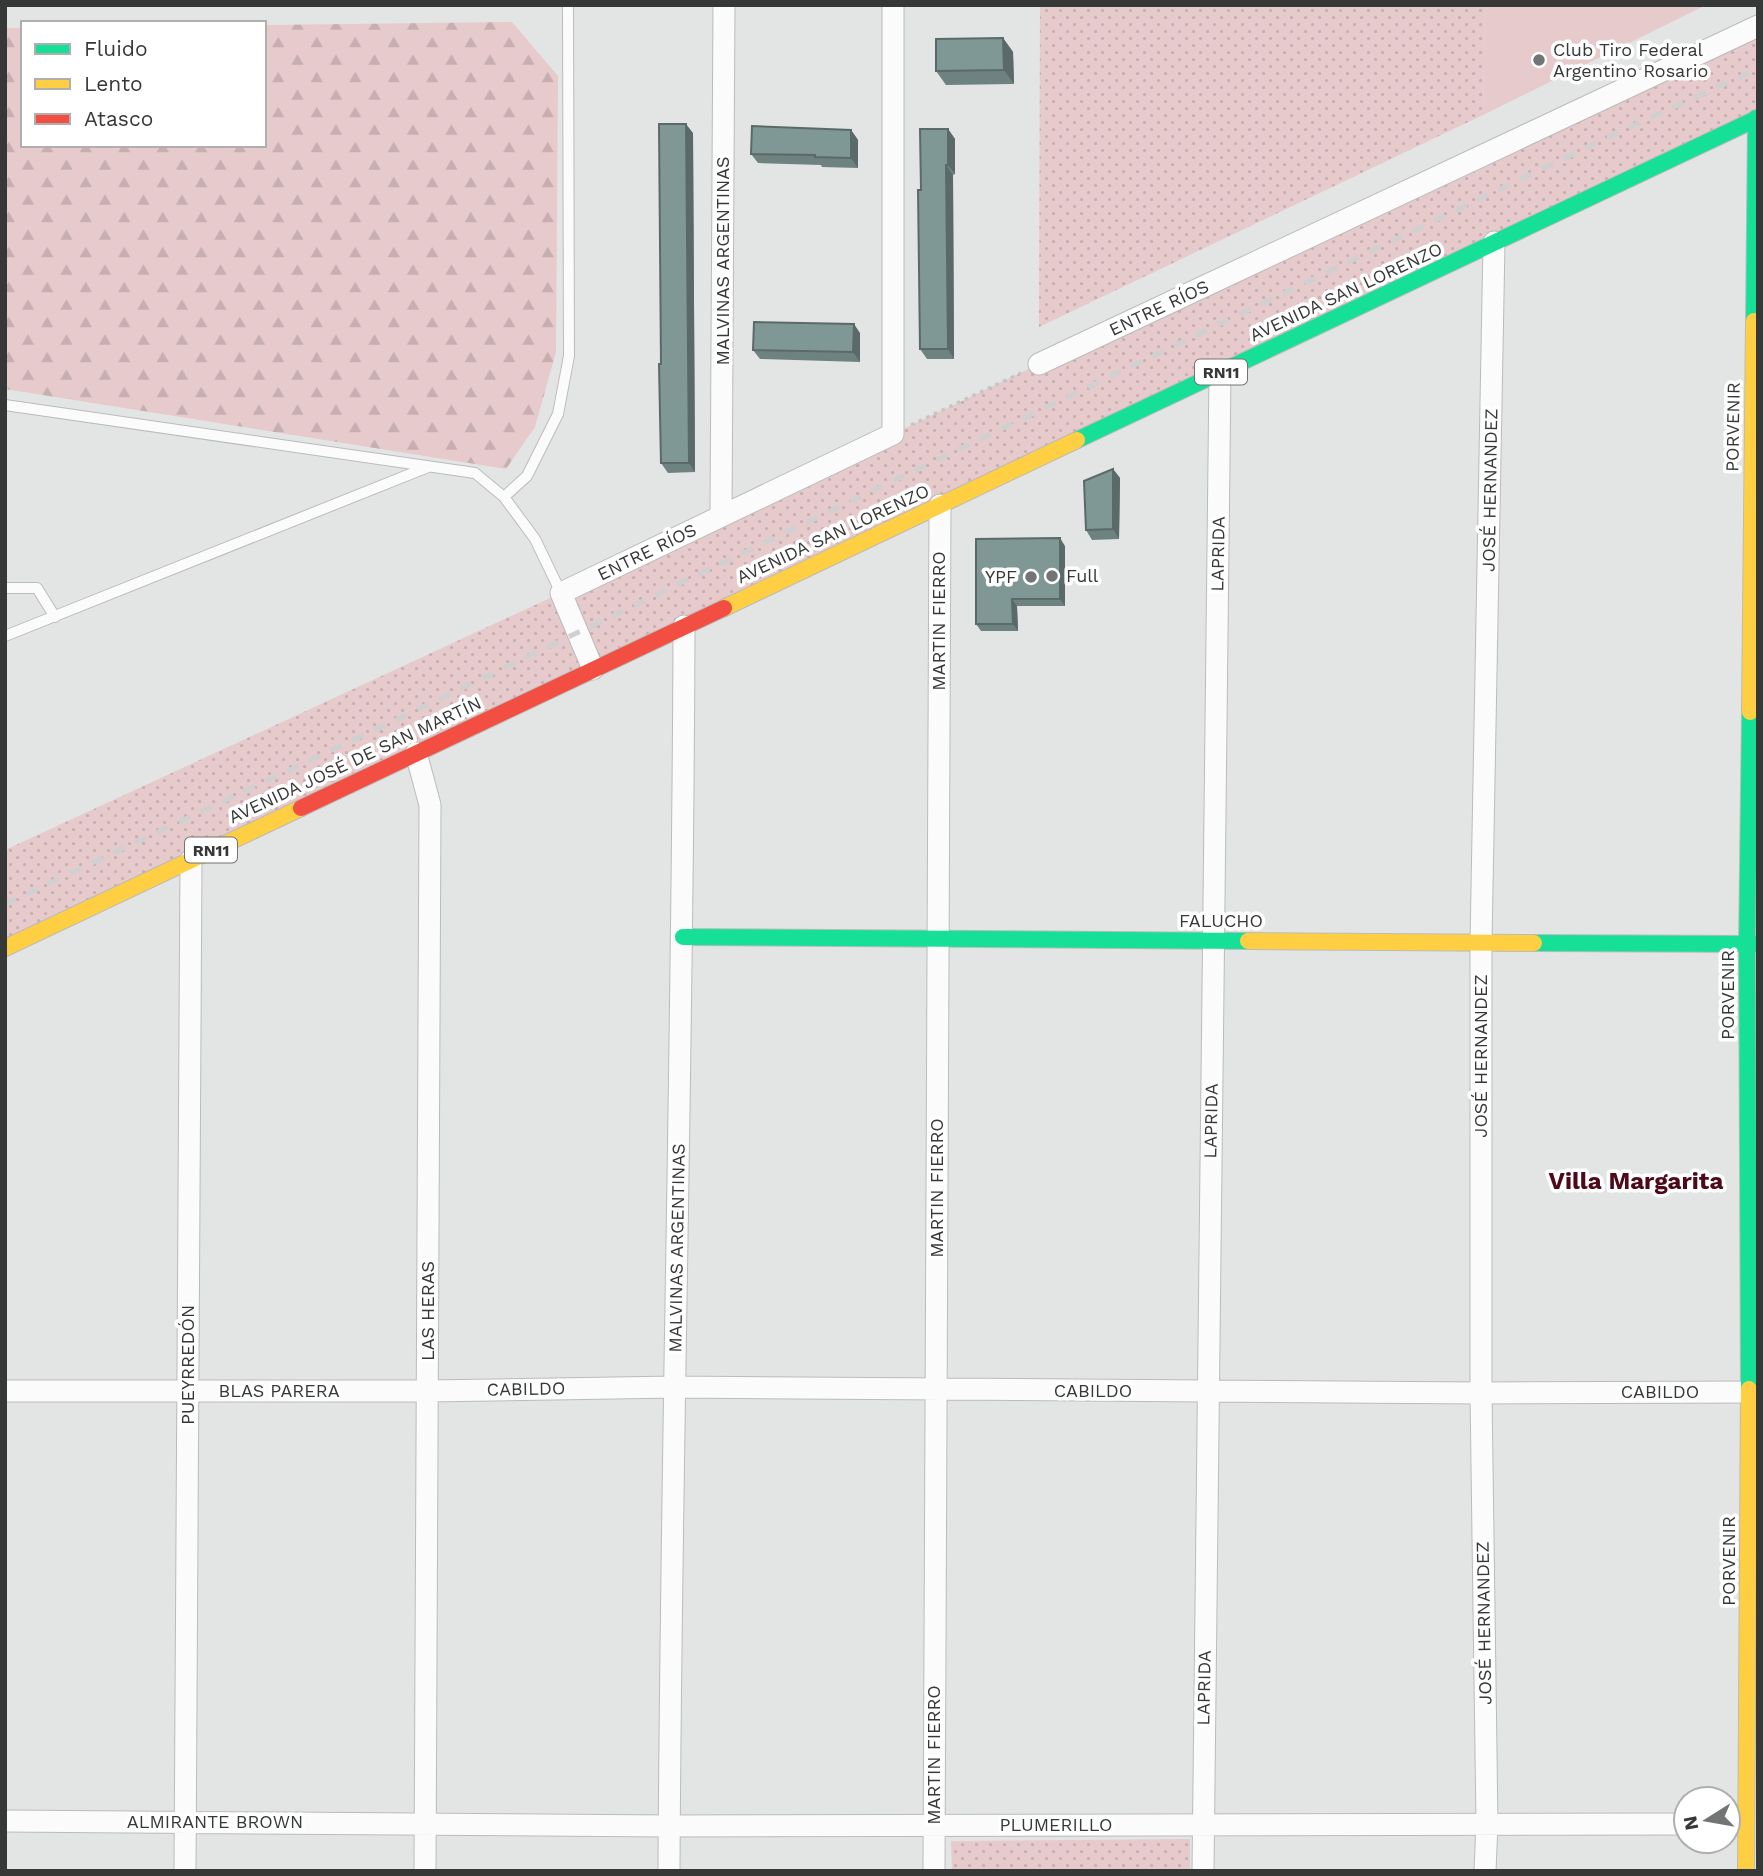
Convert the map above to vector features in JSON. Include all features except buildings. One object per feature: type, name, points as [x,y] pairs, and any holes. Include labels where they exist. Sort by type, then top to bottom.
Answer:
[{"type":"street","name":"MALVINAS ARGENTINAS","points":[[721,516],[724,5]]},
{"type":"street","points":[[893,5],[893,434]]},
{"type":"street","name":"ENTRE RÍOS","points":[[1039,364],[1758,26]]},
{"type":"street","name":"AVENIDA SAN LORENZO","points":[[684,626],[1757,118]]},
{"type":"street","name":"PORVENIR","points":[[1746,1871],[1744,1824],[1753,1392],[1752,944],[1757,118]]},
{"type":"street","name":"JOSÉ HERNANDEZ","points":[[1485,1871],[1487,1824],[1480,1393],[1480,942],[1494,242]]},
{"type":"street","name":"LAPRIDA","points":[[1203,1871],[1220,372]]},
{"type":"street","name":"ENTRE RÍOS","points":[[561,593],[893,434]]},
{"type":"street","name":"MARTIN FIERRO","points":[[934,1871],[940,505]]},
{"type":"street","points":[[561,593],[593,669]]},
{"type":"street","name":"MALVINAS ARGENTINAS","points":[[669,1871],[683,937],[684,626]]},
{"type":"street","name":"AVENIDA JOSÉ DE SAN MARTÍN","points":[[5,948],[684,626]]},
{"type":"street","name":"LAS HERAS","points":[[416,753],[430,805],[425,1871]]},
{"type":"street","name":"PUEYRREDÓN","points":[[185,1871],[191,860]]},
{"type":"street","name":"FALUCHO","points":[[683,937],[1752,944]]},
{"type":"street","name":"CABILDO","points":[[427,1391],[675,1387],[936,1391],[1753,1392]]},
{"type":"street","name":"BLAS PARERA","points":[[5,1391],[427,1391]]},
{"type":"street","name":"ALMIRANTE BROWN","points":[[5,1821],[425,1824]]},
{"type":"street","name":"PLUMERILLO","points":[[425,1824],[1672,1824]]},
{"type":"lane","points":[[504,497],[527,476],[558,414],[569,356],[568,5]]},
{"type":"lane","points":[[5,405],[475,472],[504,497],[534,539],[561,593]]},
{"type":"lane","points":[[5,636],[430,466]]},
{"type":"lane","points":[[5,588],[37,588],[55,617]]},
{"type":"path","points":[[893,434],[1039,364]]},
{"type":"green space","points":[[1040,5],[1485,5],[1483,115],[1039,327]]},
{"type":"green space","name":"Club Tiro Federal Argentino Rosario","points":[[1485,5],[1706,5],[1483,115]]},
{"type":"green space","points":[[512,22],[558,76],[556,352],[535,427],[506,469],[5,389],[5,28],[21,28],[21,147],[266,147],[266,25]]},
{"type":"green space","points":[[1758,26],[1758,118],[5,948],[5,850],[561,593],[1039,364]]},
{"type":"green space","points":[[1190,1839],[1190,1871],[952,1871],[951,1841]]},
{"type":"railway","points":[[5,904],[402,717],[1623,130],[1758,69]]},
{"type":"traffic: fast","points":[[1754,321],[1756,118]]},
{"type":"traffic: fast","points":[[1077,440],[1758,118]]},
{"type":"traffic: fast","points":[[1749,1389],[1747,944],[1750,712]]},
{"type":"traffic: fast","points":[[683,937],[1248,941]]},
{"type":"traffic: fast","points":[[1534,943],[1758,944]]},
{"type":"traffic: slow","points":[[1750,712],[1754,321]]},
{"type":"traffic: slow","points":[[724,608],[1077,440]]},
{"type":"traffic: slow","points":[[5,948],[301,808]]},
{"type":"traffic: slow","points":[[1248,941],[1534,943]]},
{"type":"traffic: slow","points":[[1746,1871],[1749,1389]]},
{"type":"traffic: jam","points":[[301,808],[724,608]]},
{"type":"place","name":"Club Tiro Federal Argentino Rosario","points":[[1539,60]]},
{"type":"place","name":"Full","points":[[1052,576]]},
{"type":"place","name":"YPF","points":[[1031,577]]},
{"type":"district","name":"Villa Margarita","points":[[1636,1181]]}]
